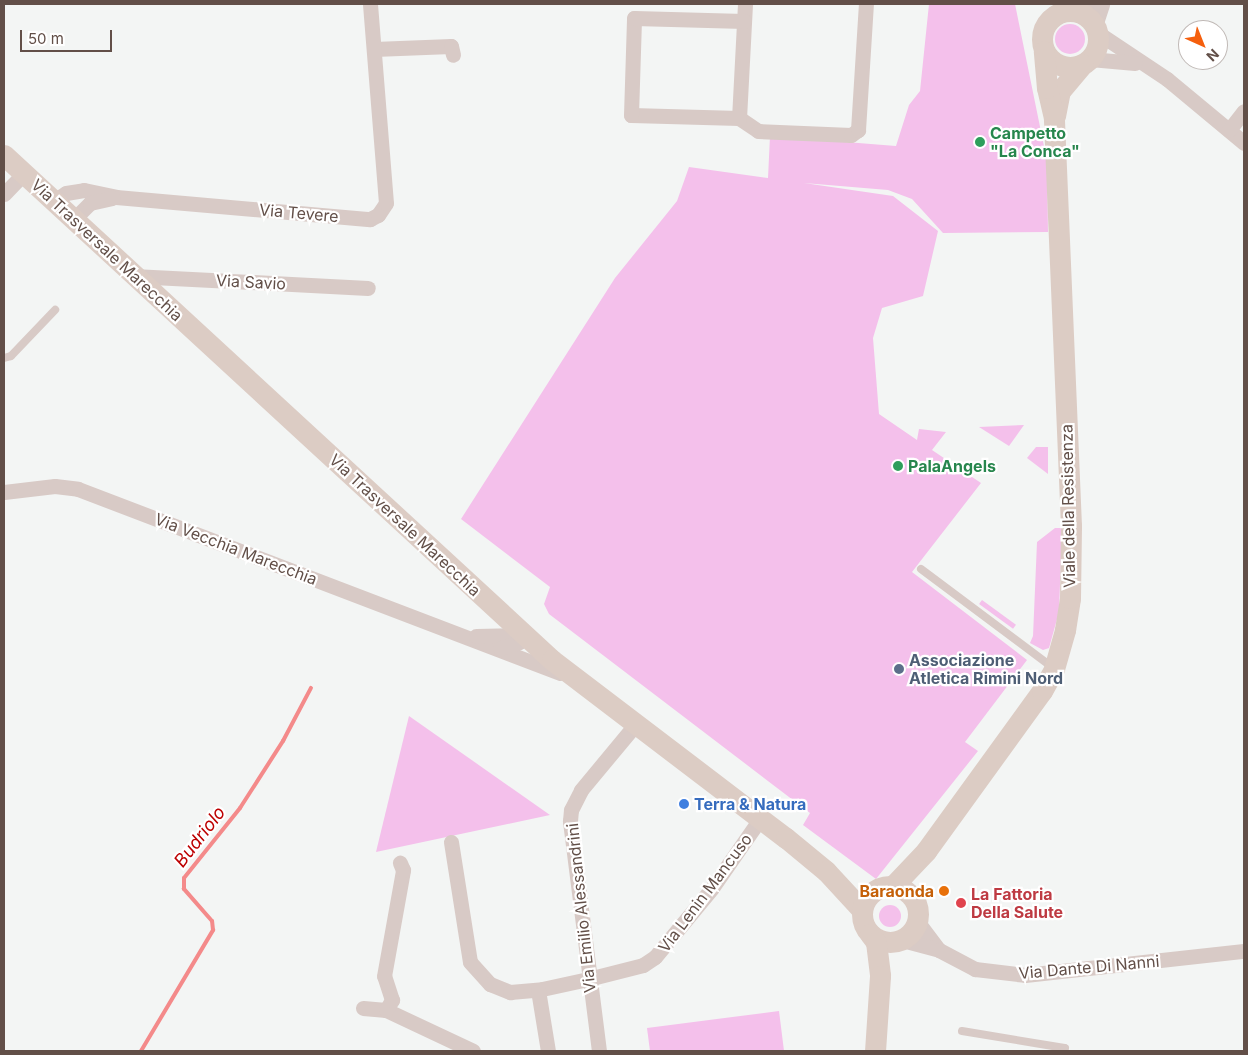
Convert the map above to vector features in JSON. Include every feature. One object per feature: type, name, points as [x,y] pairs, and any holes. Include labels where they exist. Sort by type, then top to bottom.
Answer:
[{"type":"street","name":"Via Tevere","points":[[54,201],[66,193],[84,190],[116,197],[370,219],[378,215],[386,203],[370,4]]},
{"type":"street","points":[[742,121],[745,4]]},
{"type":"street","points":[[744,21],[634,18],[631,115],[742,121],[758,131],[852,135],[858,130],[866,4]]},
{"type":"street","name":"Viale della Resistenza","points":[[885,888],[926,851],[1013,733],[1054,669],[1065,630],[1072,563],[1054,118],[1046,88],[1042,33],[1045,25],[1040,4]]},
{"type":"street","points":[[1096,29],[1102,4]]},
{"type":"street","points":[[1045,25],[1073,8],[1096,29],[1144,65],[1167,79],[1244,143]]},
{"type":"street","name":"Viale della Resistenza","points":[[1054,118],[1060,91],[1086,62],[1098,42],[1096,29]]},
{"type":"street","points":[[374,49],[452,50]]},
{"type":"street","points":[[1044,51],[1056,64],[1074,67],[1086,62],[1118,59],[1144,65]]},
{"type":"street","points":[[1229,130],[1244,111]]},
{"type":"street","name":"Via Trasversale Marecchia","points":[[4,155],[524,635],[635,725],[826,870],[862,910]]},
{"type":"street","points":[[4,194],[24,174]]},
{"type":"street","points":[[73,220],[90,203],[116,197]]},
{"type":"street","name":"Via Savio","points":[[133,276],[368,288]]},
{"type":"street","name":"Via Vecchia Marecchia","points":[[4,492],[55,486],[78,489],[470,636],[579,681]]},
{"type":"street","points":[[470,636],[490,626],[493,610],[488,602]]},
{"type":"street","points":[[500,648],[519,642],[524,635]]},
{"type":"street","name":"Via Vecchia Marecchia","points":[[470,636],[524,635]]},
{"type":"street","name":"Via Emilio Alessandrini","points":[[599,1051],[588,979],[571,810],[590,778],[635,725]]},
{"type":"street","name":"Via Lenin Mancuso","points":[[451,842],[470,962],[490,984],[502,991],[538,990],[643,965],[663,950],[760,819]]},
{"type":"street","name":"Viale della Resistenza","points":[[913,899],[926,851]]},
{"type":"street","points":[[386,1010],[392,1000],[385,972],[403,870],[400,863]]},
{"type":"street","name":"Via Trasversale Marecchia","points":[[826,870],[885,888]]},
{"type":"street","points":[[870,934],[886,942],[898,941],[914,929],[917,921],[913,899],[908,893],[885,888],[870,894],[862,910],[865,927],[870,934],[876,942],[881,989],[875,1051]]},
{"type":"street","name":"Via Dante Di Nanni","points":[[917,921],[939,950]]},
{"type":"street","points":[[881,989],[898,941]]},
{"type":"street","name":"Via Dante Di Nanni","points":[[898,941],[939,950],[975,968],[1025,975],[1244,951]]},
{"type":"street","points":[[538,990],[548,1051]]},
{"type":"street","points":[[363,1008],[386,1010],[473,1051]]},
{"type":"lane","points":[[4,358],[11,356],[55,310]]},
{"type":"lane","points":[[921,569],[1054,669]]},
{"type":"lane","points":[[962,1031],[1065,1048],[1064,1051]]},
{"type":"shaded area","points":[[929,4],[1015,4],[1047,161],[1048,232],[943,233],[912,199],[888,190],[804,183],[893,196],[938,231],[923,296],[882,308],[873,338],[879,414],[917,440],[919,429],[946,432],[932,450],[981,483],[912,572],[1027,660],[965,742],[978,751],[876,879],[803,825],[810,813],[549,614],[544,604],[550,587],[461,519],[615,278],[677,201],[689,167],[768,178],[770,136],[896,146],[909,105],[920,91]]},
{"type":"shaded area","points":[[1070,24],[1081,28],[1085,39],[1081,50],[1070,54],[1059,50],[1055,39],[1059,28]]},
{"type":"shaded area","points":[[1024,425],[1009,446],[979,427]]},
{"type":"shaded area","points":[[1036,447],[1048,447],[1048,474],[1027,458]]},
{"type":"shaded area","points":[[1055,528],[1062,528],[1059,612],[1049,648],[1043,650],[1030,643],[1033,636],[1037,542]]},
{"type":"shaded area","points":[[982,600],[1016,625],[1013,629],[979,604]]},
{"type":"shaded area","points":[[409,716],[550,815],[376,852]]},
{"type":"shaded area","points":[[890,905],[898,908],[901,916],[898,924],[890,927],[882,924],[879,916],[882,908]]},
{"type":"shaded area","points":[[779,1011],[784,1051],[650,1051],[647,1028]]},
{"type":"waterway","name":"Budriolo","points":[[141,1051],[213,930],[212,921],[184,889],[184,878],[240,808],[283,741],[311,688]]},
{"type":"place","name":"Campetto \"La Conca\"","points":[[980,142]]},
{"type":"place","name":"PalaAngels","points":[[898,466]]},
{"type":"place","name":"Associazione Atletica Rimini Nord","points":[[899,669]]},
{"type":"place","name":"Terra & Natura","points":[[684,804]]},
{"type":"place","name":"Baraonda","points":[[944,891]]},
{"type":"place","name":"La Fattoria Della Salute","points":[[961,903]]}]
